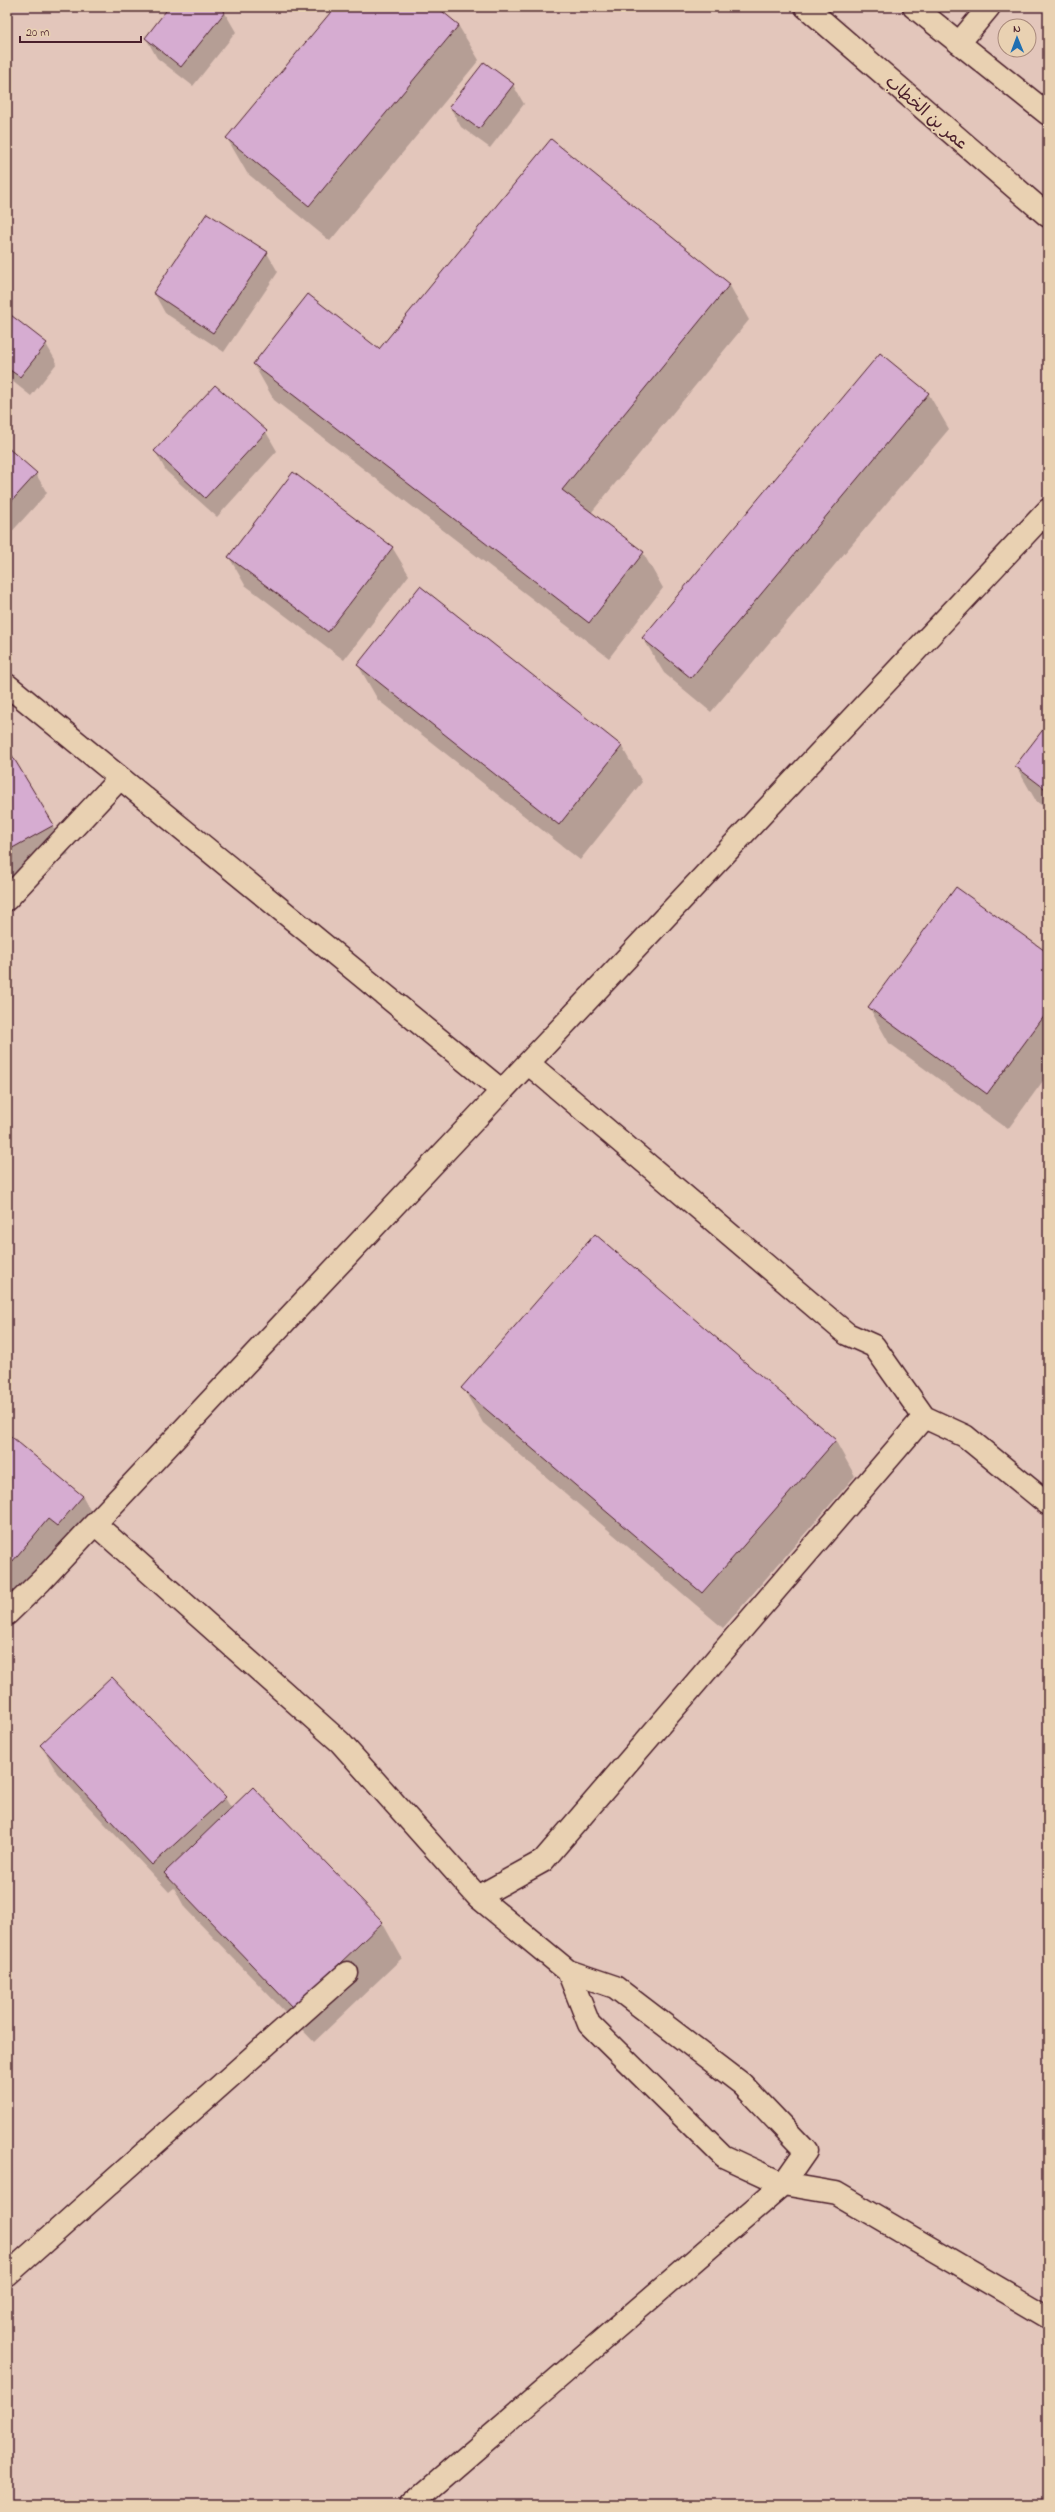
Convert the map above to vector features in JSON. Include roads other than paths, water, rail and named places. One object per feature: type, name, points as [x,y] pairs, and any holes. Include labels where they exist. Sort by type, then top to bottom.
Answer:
[{"type":"street","name":"عمر بن الخطاب","points":[[806,7],[1048,216]]},
{"type":"street","points":[[914,7],[1048,114]]},
{"type":"street","points":[[959,43],[989,7]]},
{"type":"street","points":[[7,1614],[95,1524],[1048,510]]},
{"type":"street","points":[[7,686],[502,1091]]},
{"type":"street","points":[[7,899],[119,779]]},
{"type":"street","points":[[528,1063],[847,1334],[874,1346],[924,1418],[965,1436],[1048,1504]]},
{"type":"street","points":[[478,1897],[543,1861],[924,1418]]},
{"type":"street","points":[[95,1524],[340,1742],[478,1897],[568,1972],[614,1987],[742,2084],[806,2151],[783,2184],[411,2505]]},
{"type":"street","points":[[568,1972],[589,2024],[723,2156],[783,2184],[836,2193],[1048,2317]]},
{"type":"street","points":[[7,2275],[347,1973]]}]
